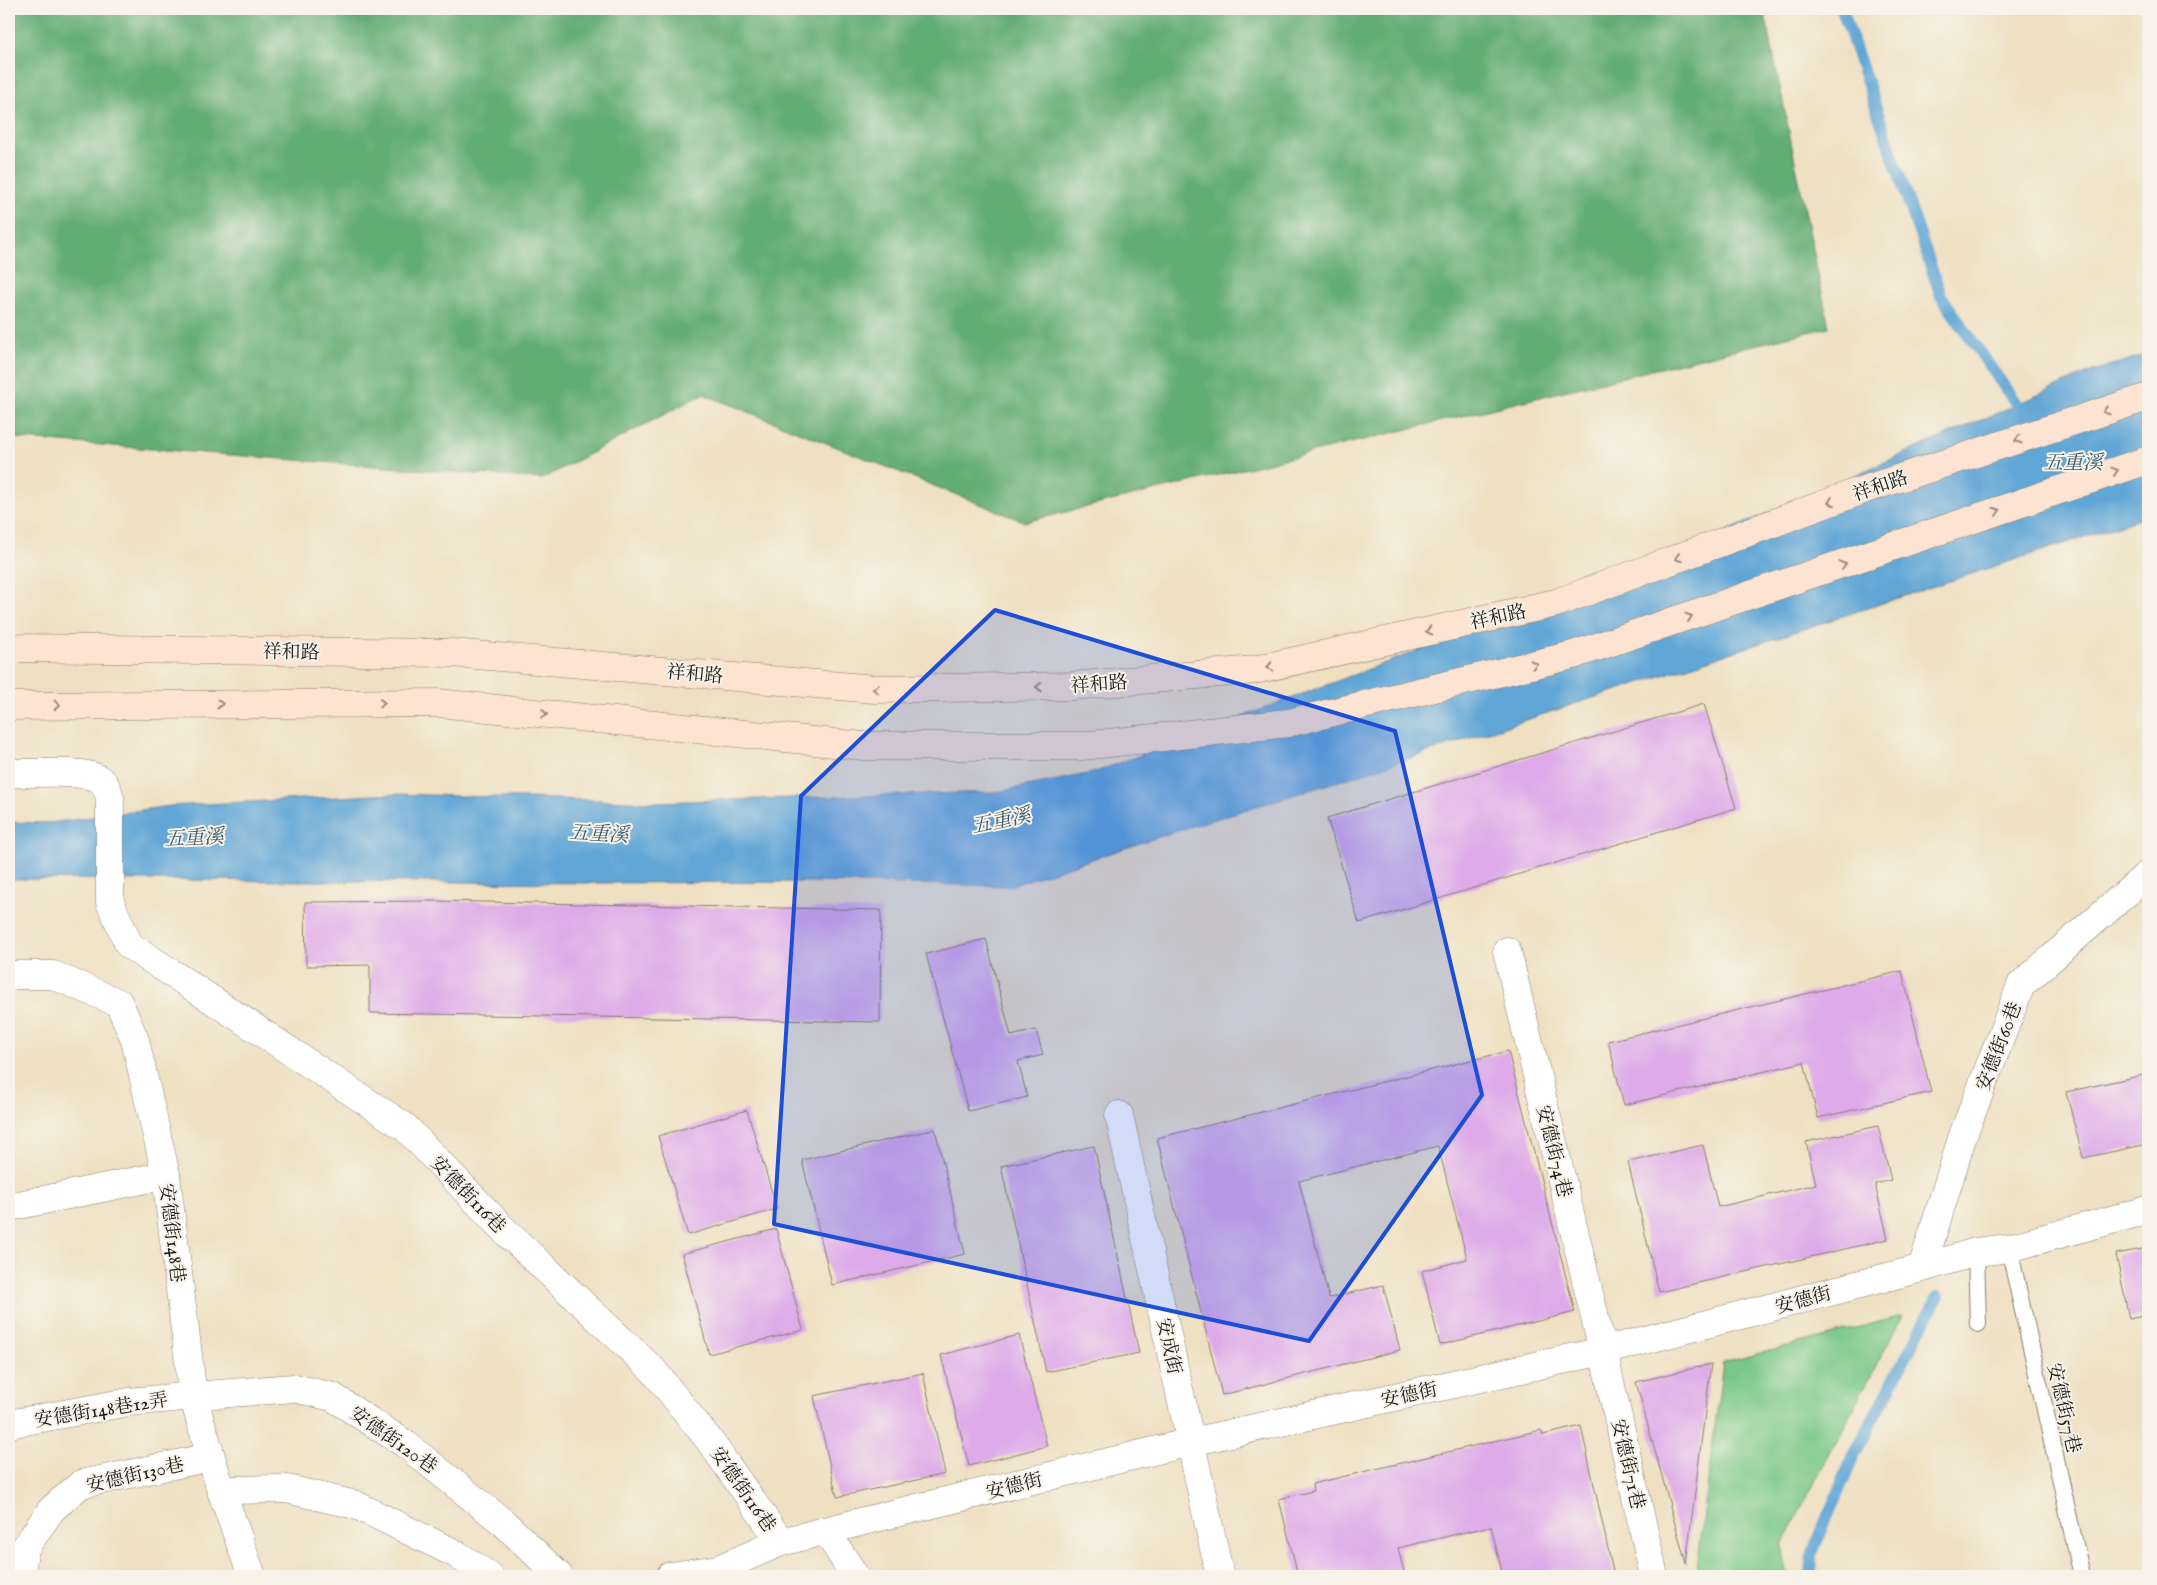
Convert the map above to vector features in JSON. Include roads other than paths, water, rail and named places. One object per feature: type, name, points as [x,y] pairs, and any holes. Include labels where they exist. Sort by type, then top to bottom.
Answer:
[{"type":"main road","name":"祥和路","points":[[9,648],[452,653],[875,690],[1062,686],[1254,670],[1556,603],[1863,490],[2148,397]]},
{"type":"main road","points":[[9,706],[438,703],[864,746],[1082,746],[1288,723],[1573,655],[2148,460]]},
{"type":"street","name":"安德街116巷","points":[[9,774],[88,774],[100,779],[108,788],[110,798],[110,902],[129,945],[405,1127],[504,1230],[653,1370],[709,1440],[782,1542]]},
{"type":"street","name":"安德街60巷","points":[[1922,1268],[1963,1136],[2021,986],[2148,874]]},
{"type":"street","name":"安德街74巷","points":[[1507,951],[1603,1351]]},
{"type":"street","name":"安德街148巷","points":[[9,975],[53,975],[119,1003],[135,1040],[166,1175],[193,1396],[221,1490],[252,1576]]},
{"type":"street","name":"安成街","points":[[1119,1116],[1220,1576]]},
{"type":"street","points":[[9,1206],[166,1175]]},
{"type":"street","name":"安德街","points":[[670,1576],[720,1572],[782,1542],[1191,1442],[1603,1351],[1922,1268],[1976,1252],[2009,1248],[2148,1210]]},
{"type":"street","name":"安德街71巷","points":[[1603,1351],[1654,1576]]},
{"type":"street","name":"安德街120巷","points":[[193,1396],[294,1388],[333,1397],[405,1444],[482,1504],[559,1576]]},
{"type":"street","name":"安德街148巷12弄","points":[[9,1424],[129,1402],[193,1396]]},
{"type":"street","name":"安德街130巷","points":[[20,1576],[25,1548],[51,1510],[81,1484],[211,1457]]},
{"type":"street","points":[[221,1490],[287,1489],[356,1505],[456,1554],[489,1576]]},
{"type":"street","points":[[826,1531],[855,1576]]},
{"type":"lane","name":"安德街57巷","points":[[2009,1248],[2082,1576]]},
{"type":"lane","points":[[1976,1252],[1978,1324]]},
{"type":"water","name":"五重溪","points":[[2148,354],[2148,516],[1355,776],[1192,826],[1010,886],[810,882],[594,883],[9,879],[9,822],[50,823],[170,806],[394,794],[656,802],[996,792],[1093,773],[1682,551],[2093,371]]},
{"type":"waterway","points":[[1842,9],[1941,296],[2026,418]]},
{"type":"waterway","points":[[1811,1576],[1812,1553],[1853,1457],[1938,1297]]}]
